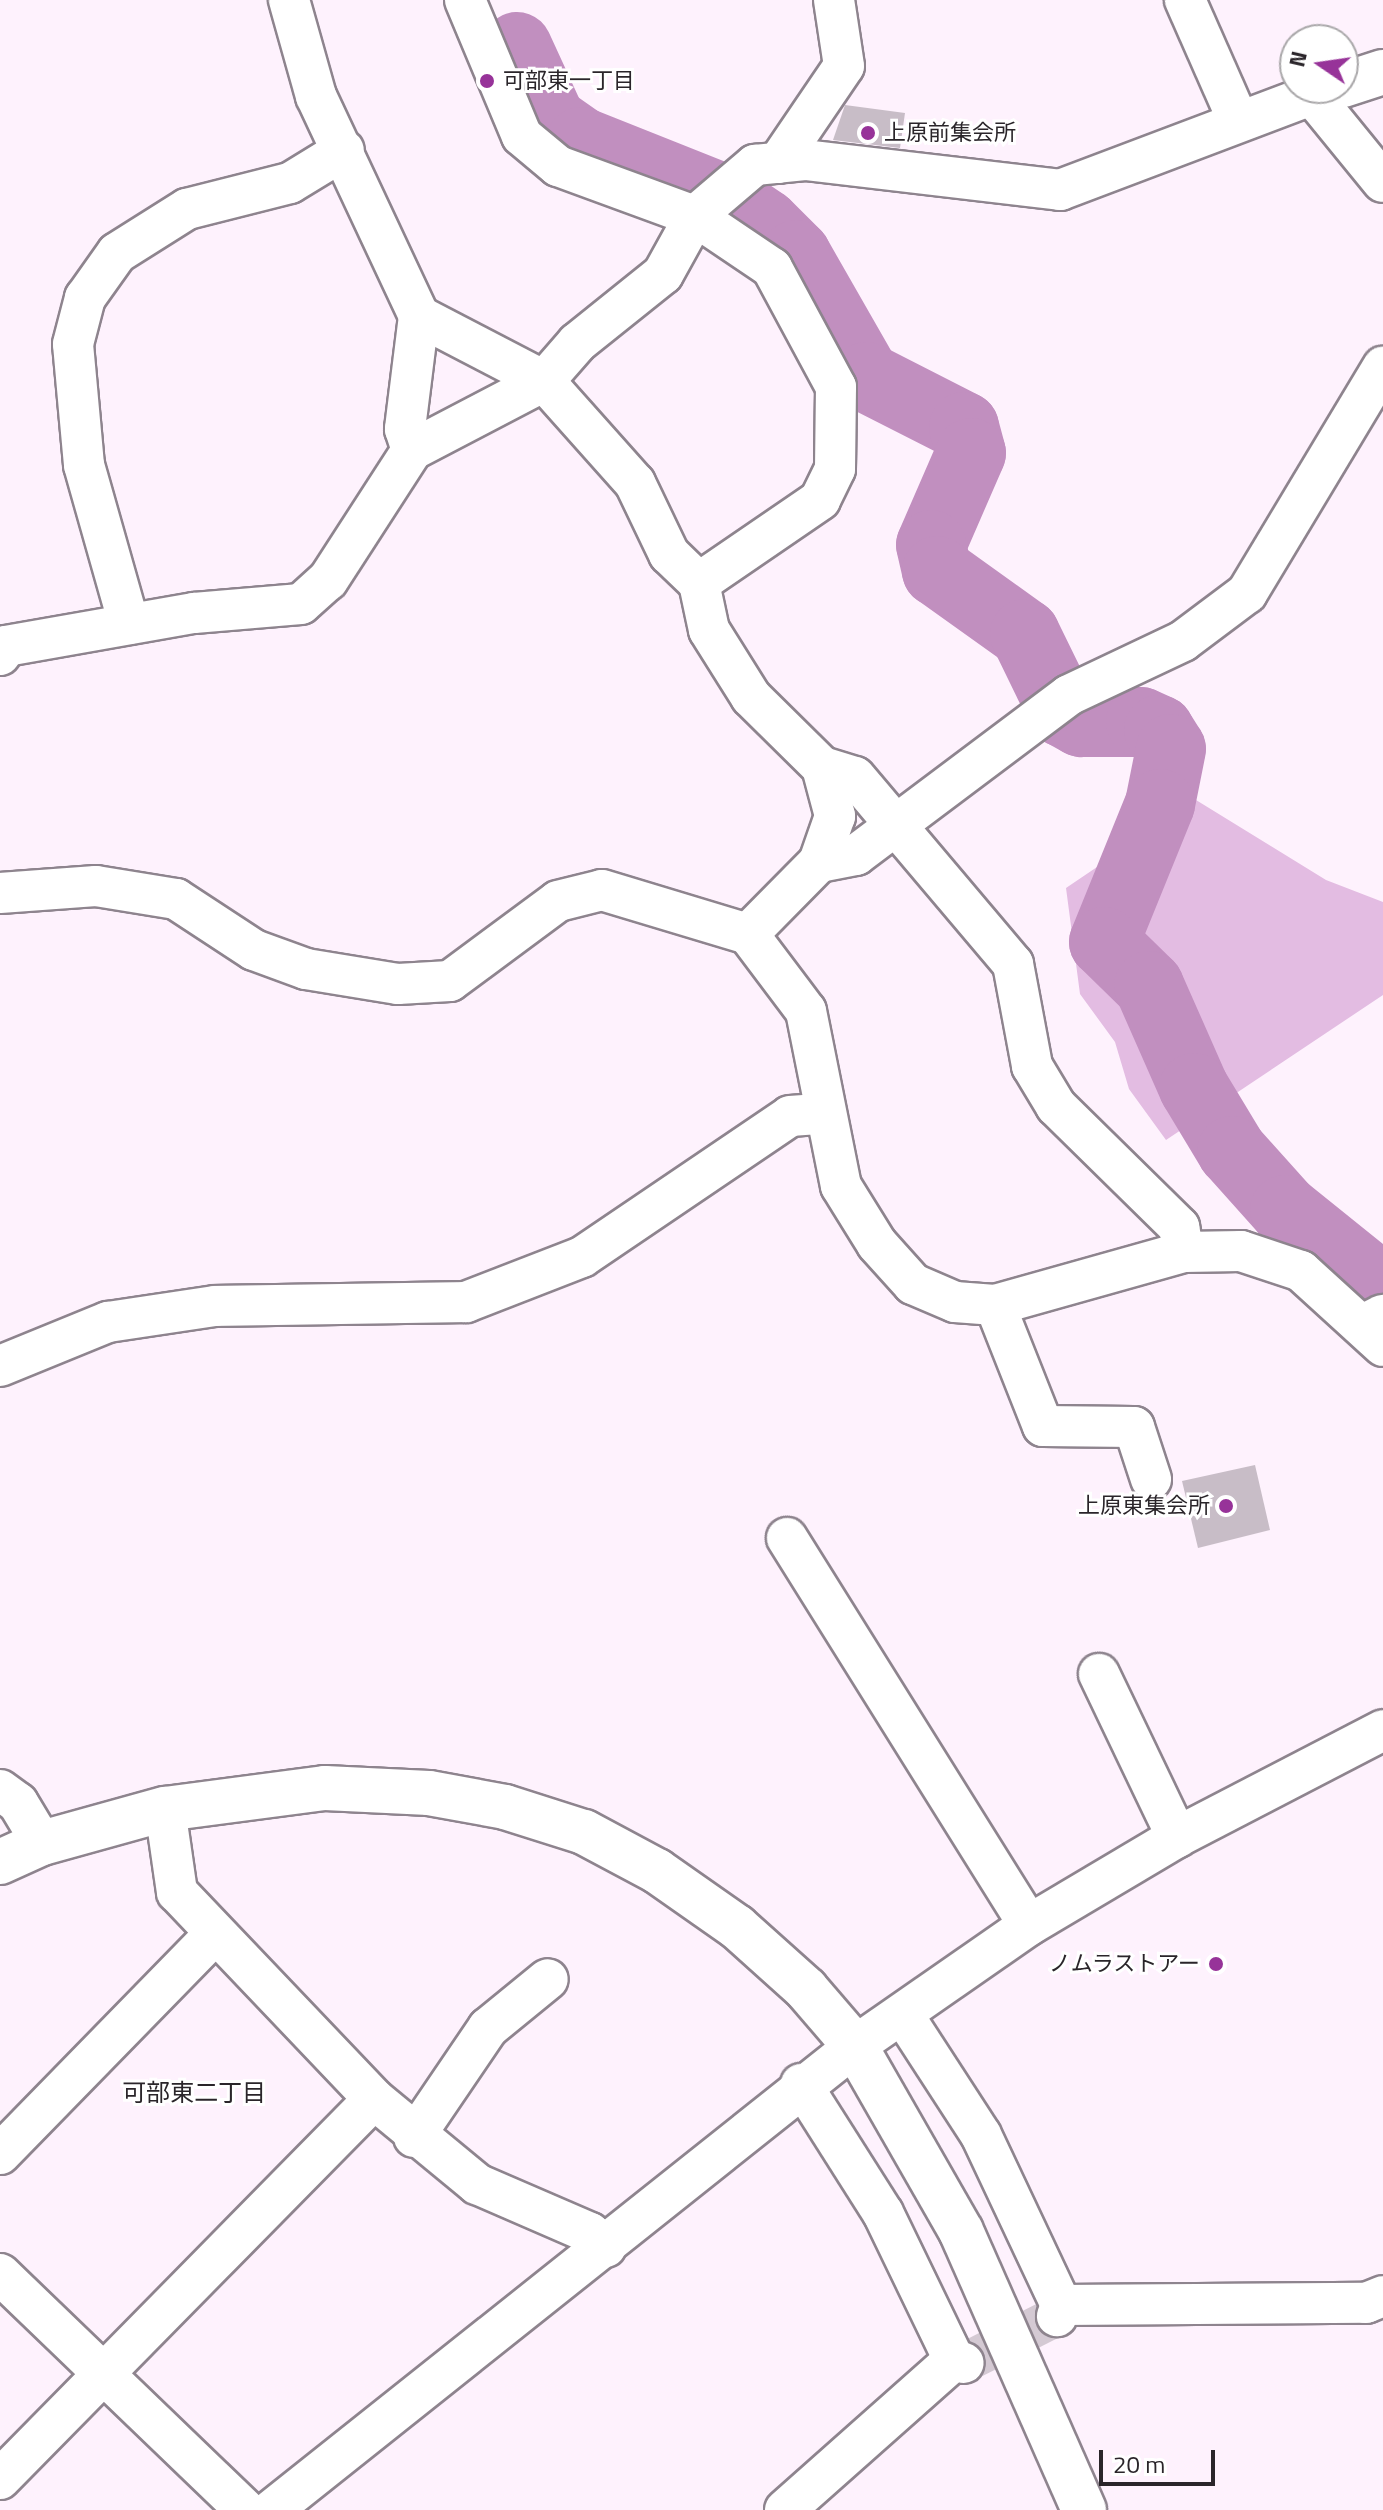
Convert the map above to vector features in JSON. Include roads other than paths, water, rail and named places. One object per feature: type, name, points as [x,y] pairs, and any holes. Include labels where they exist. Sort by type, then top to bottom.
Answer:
[{"type":"street","points":[[289,0],[316,96],[344,150],[419,316],[405,429],[412,450]]},
{"type":"street","points":[[465,0],[522,136],[558,166],[709,201],[772,268],[836,387],[835,469],[820,500],[699,583]]},
{"type":"street","points":[[778,163],[844,66],[834,0]]},
{"type":"street","points":[[1185,0],[1238,120]]},
{"type":"street","points":[[1359,80],[1383,72]]},
{"type":"street","points":[[0,655],[6,646],[129,624],[301,604],[328,580],[412,450],[544,381],[577,343],[663,274],[709,201],[755,165],[805,160],[1060,190],[1238,120],[1287,104]]},
{"type":"street","points":[[1338,104],[1383,182]]},
{"type":"street","points":[[129,624],[84,465],[73,344],[85,298],[117,253],[187,209],[290,183],[344,150]]},
{"type":"street","points":[[419,316],[544,381],[635,483],[669,554],[699,583],[709,630],[751,697],[822,767],[855,777],[1013,964],[1032,1066],[1056,1106],[1179,1227],[1184,1252]]},
{"type":"street","points":[[819,862],[856,855],[1061,701],[1183,641],[1247,593],[1383,367]]},
{"type":"street","points":[[748,934],[819,862],[835,816],[822,767]]},
{"type":"street","points":[[0,893],[96,886],[176,899],[254,950],[306,969],[398,984],[450,981],[558,901],[602,890],[748,934],[806,1011],[817,1045],[822,1114],[841,1186],[895,1264],[913,1284],[955,1302],[995,1305],[1184,1252],[1241,1251],[1301,1271],[1378,1329]]},
{"type":"street","points":[[0,1366],[108,1322],[215,1306],[466,1302],[582,1257],[790,1116],[822,1114]]},
{"type":"street","points":[[995,1305],[1043,1426],[1134,1427],[1151,1479]]},
{"type":"street","points":[[787,1538],[1029,1925]]},
{"type":"street","points":[[1099,1674],[1177,1837]]},
{"type":"street","points":[[272,2510],[606,2247],[801,2084],[855,2046],[1029,1925],[1177,1837],[1383,1730]]},
{"type":"street","points":[[0,1862],[42,1843],[165,1809],[325,1788],[429,1793],[505,1807],[584,1832],[657,1871],[737,1927],[806,1989],[855,2046],[961,2231],[1084,2510]]},
{"type":"street","points":[[0,1790],[18,1803],[42,1843]]},
{"type":"street","points":[[165,1809],[177,1892],[213,1936],[374,2099],[414,2137],[477,2184],[590,2233],[606,2247]]},
{"type":"street","points":[[0,2154],[213,1936]]},
{"type":"street","points":[[414,2137],[488,2028],[548,1979]]},
{"type":"street","points":[[903,2015],[981,2135],[1059,2311],[1366,2303],[1383,2296]]},
{"type":"street","points":[[785,2510],[959,2361],[883,2213],[801,2084]]},
{"type":"street","points":[[0,2479],[374,2099]]},
{"type":"street","points":[[0,2274],[101,2376],[245,2510]]},
{"type":"waterway","points":[[517,47],[551,121],[581,142],[734,203],[765,224],[796,255],[866,377],[964,427],[971,453],[931,545],[937,571],[1025,634],[1063,712],[1081,722],[1141,722],[1159,730],[1171,749],[1160,804],[1104,942],[1149,986],[1194,1088],[1232,1151],[1285,1210],[1383,1289]]},
{"type":"tunnel","points":[[964,2363],[1057,2316]]},
{"type":"place","name":"可部東一丁目","points":[[487,81]]},
{"type":"place","name":"上原前集会所","points":[[868,133]]},
{"type":"place","name":"上原東集会所","points":[[1226,1506]]},
{"type":"place","name":"ノムラストアー","points":[[1216,1964]]},
{"type":"district","name":"可部東二丁目","points":[[194,2093]]}]
